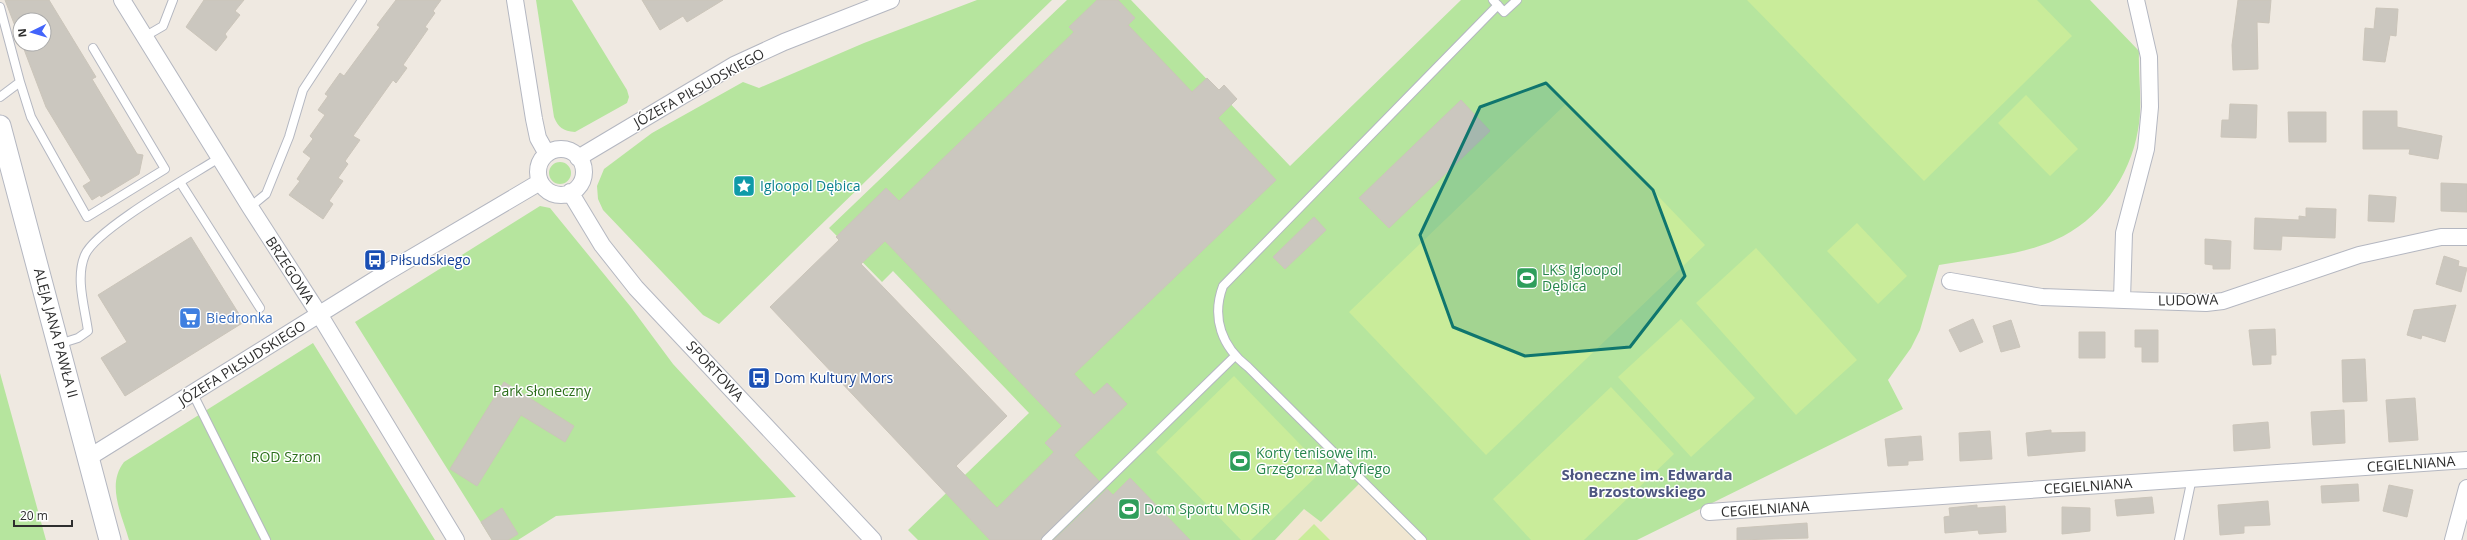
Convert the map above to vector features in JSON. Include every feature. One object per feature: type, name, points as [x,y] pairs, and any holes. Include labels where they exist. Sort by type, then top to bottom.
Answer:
[{"type":"street","name":"BRZEGOWA","points":[[122,0],[219,158],[319,314],[456,540]]},
{"type":"street","points":[[515,0],[538,138],[547,154]]},
{"type":"street","name":"JÓZEFA PIŁSUDSKIEGO","points":[[578,158],[734,65],[784,42],[891,0]]},
{"type":"street","points":[[2122,300],[2124,233],[2146,149],[2150,107],[2149,57],[2136,0]]},
{"type":"street","name":"ALEJA JANA PAWŁA II","points":[[0,126],[110,540]]},
{"type":"street","points":[[560,149],[567,150],[578,158],[583,170],[583,177],[576,188],[570,192],[557,194],[544,188],[540,182],[538,167],[547,154],[560,149]]},
{"type":"street","name":"JÓZEFA PIŁSUDSKIEGO","points":[[88,458],[193,394],[319,314],[540,182]]},
{"type":"street","name":"SPORTOWA","points":[[570,192],[602,245],[636,288],[873,540]]},
{"type":"street","name":"LUDOWA","points":[[1950,281],[2042,297],[2206,303],[2223,301],[2359,255],[2441,237],[2467,237]]},
{"type":"street","name":"CEGIELNIANA","points":[[1709,512],[2467,460]]},
{"type":"street","points":[[2453,540],[2467,488]]},
{"type":"lane","points":[[144,37],[163,26],[173,0]]},
{"type":"lane","points":[[250,207],[266,194],[289,137],[303,90],[362,0]]},
{"type":"lane","points":[[1422,540],[1228,348],[1219,327],[1218,306],[1223,286],[1495,2],[1504,12],[1517,0]]},
{"type":"lane","points":[[0,7],[31,117],[86,217],[165,169],[93,48]]},
{"type":"lane","points":[[0,97],[20,82]]},
{"type":"lane","points":[[59,344],[78,338],[88,331],[81,280],[85,255],[103,232],[219,158]]},
{"type":"lane","points":[[180,182],[260,308]]},
{"type":"lane","points":[[1046,540],[1235,356]]},
{"type":"lane","points":[[193,394],[266,540]]},
{"type":"lane","points":[[2179,540],[2192,478]]},
{"type":"highlighted area","points":[[1546,83],[1653,190],[1685,276],[1630,347],[1525,356],[1453,327],[1420,235],[1480,107]]},
{"type":"shaded area","points":[[1359,484],[1415,540],[1275,540],[1304,509],[1322,522]]},
{"type":"green space","points":[[536,0],[572,0],[627,90],[629,97],[627,103],[575,132],[567,131],[562,128],[554,117]]},
{"type":"green space","points":[[977,0],[1052,0],[719,324],[703,315],[603,210],[598,199],[597,186],[604,169],[652,133],[743,82],[759,88],[864,43]]},
{"type":"green space","points":[[1067,0],[1131,0],[1290,166],[1461,0],[2090,0],[2139,51],[2140,100],[2138,130],[2128,164],[2110,196],[2085,221],[2071,232],[2055,240],[2027,250],[1939,265],[1920,330],[1911,348],[1888,380],[1903,409],[1637,540],[1415,540],[1359,484],[1321,522],[1304,509],[1275,540],[918,540],[908,530],[1029,413],[893,271],[882,282],[829,228]]},
{"type":"green space","points":[[1747,0],[2037,0],[2072,36],[1924,181]]},
{"type":"green space","points":[[2026,95],[2078,149],[2050,176],[1998,123]]},
{"type":"green space","name":"LKS Igloopol Dębica","points":[[1568,102],[1705,245],[1486,455],[1349,312]]},
{"type":"green space","points":[[560,162],[564,163],[570,169],[570,177],[564,183],[560,184],[556,183],[550,177],[549,173],[550,169],[556,163]]},
{"type":"green space","name":"Park Słoneczny","points":[[540,206],[550,208],[630,306],[673,364],[796,497],[556,516],[518,540],[492,540],[355,322]]},
{"type":"green space","points":[[1857,223],[1907,276],[1878,304],[1827,251]]},
{"type":"green space","points":[[1756,248],[1857,360],[1796,415],[1696,303]]},
{"type":"green space","points":[[1681,319],[1755,398],[1691,457],[1618,377]]},
{"type":"green space","name":"ROD Szron","points":[[313,343],[435,540],[129,540],[117,500],[116,490],[116,480],[124,462]]},
{"type":"green space","points":[[0,373],[46,540],[0,540]]},
{"type":"green space","name":"Korty tenisowe im. Grzegorza Matyfiego","points":[[1234,376],[1324,469],[1251,540],[1241,540],[1156,452]]},
{"type":"green space","points":[[1611,387],[1674,454],[1584,540],[1531,540],[1493,499]]},
{"type":"green space","points":[[1314,524],[1330,540],[1298,540]]},
{"type":"building","points":[[5,0],[49,0],[96,77],[92,79],[137,154],[143,155],[139,174],[101,197],[100,195],[92,200],[83,186],[91,181],[46,107],[25,52],[52,52],[52,12],[12,12],[12,18]]},
{"type":"building","points":[[204,0],[244,0],[235,11],[240,15],[225,34],[227,37],[216,51],[186,27]]},
{"type":"building","points":[[396,0],[441,0],[433,11],[435,13],[425,27],[428,29],[403,65],[407,68],[396,83],[393,80],[353,136],[360,140],[345,161],[348,164],[338,178],[343,181],[329,201],[333,204],[323,219],[289,195],[300,181],[297,179],[311,158],[303,152],[313,139],[310,136],[325,115],[318,110],[328,96],[325,94],[340,73],[344,76],[380,27],[377,25]]},
{"type":"building","points":[[642,0],[723,0],[687,22],[683,16],[660,30]]},
{"type":"building","points":[[1097,0],[1118,0],[1135,18],[1128,25],[1192,92],[1207,78],[1219,90],[1224,85],[1237,99],[1218,118],[1276,180],[1074,374],[1094,395],[1107,383],[1127,404],[1074,455],[1099,481],[1041,540],[990,540],[770,307],[839,240],[836,237],[886,188],[899,201],[1074,32],[1069,27]],"holes":[[[885,241],[1062,426],[1045,443],[1054,452],[997,508],[956,466],[1007,416],[861,264]]]},
{"type":"building","points":[[2238,0],[2271,0],[2269,23],[2257,22],[2258,69],[2233,70],[2232,45]]},
{"type":"building","points":[[2376,8],[2398,9],[2396,36],[2390,35],[2385,62],[2363,60],[2365,28],[2374,29]]},
{"type":"building","points":[[1461,100],[1490,131],[1389,228],[1359,198]]},
{"type":"building","points":[[2230,104],[2257,105],[2256,138],[2221,137],[2222,120],[2229,120]]},
{"type":"building","points":[[2363,111],[2397,111],[2397,127],[2442,136],[2438,159],[2409,154],[2410,149],[2363,149]]},
{"type":"building","points":[[2288,112],[2326,112],[2326,142],[2289,142]]},
{"type":"building","points":[[2441,183],[2467,184],[2467,212],[2441,211]]},
{"type":"building","points":[[2369,195],[2396,197],[2394,222],[2368,221]]},
{"type":"building","points":[[2306,208],[2336,209],[2335,238],[2282,236],[2281,250],[2254,249],[2255,218],[2299,220],[2299,216],[2306,217]]},
{"type":"building","points":[[1314,217],[1326,230],[1285,269],[1273,257]]},
{"type":"building","name":"Biedronka","points":[[191,237],[244,322],[125,396],[101,358],[127,342],[98,295]]},
{"type":"building","points":[[2205,239],[2231,241],[2230,269],[2213,269],[2213,265],[2205,264]]},
{"type":"building","points":[[2444,256],[2459,261],[2458,266],[2467,268],[2461,292],[2436,284]]},
{"type":"building","points":[[2456,305],[2445,342],[2422,335],[2421,339],[2407,335],[2414,310]]},
{"type":"building","points":[[1973,319],[1983,342],[1960,352],[1949,330]]},
{"type":"building","points":[[2011,320],[2020,347],[2001,352],[1993,326]]},
{"type":"building","points":[[2275,329],[2276,355],[2271,355],[2271,364],[2253,365],[2249,330]]},
{"type":"building","points":[[2135,330],[2158,330],[2158,362],[2142,362],[2142,347],[2135,347]]},
{"type":"building","points":[[2079,332],[2105,332],[2105,358],[2079,358]]},
{"type":"building","points":[[2365,359],[2367,401],[2343,402],[2342,360]]},
{"type":"building","points":[[504,382],[574,426],[565,442],[521,415],[477,486],[450,469]]},
{"type":"building","points":[[2415,398],[2418,440],[2389,442],[2386,400]]},
{"type":"building","points":[[2344,410],[2345,443],[2313,445],[2311,412]]},
{"type":"building","points":[[2268,422],[2270,448],[2234,451],[2233,425]]},
{"type":"building","points":[[2051,430],[2051,433],[2085,432],[2085,451],[2028,456],[2026,433]]},
{"type":"building","points":[[1990,431],[1992,459],[1960,461],[1959,433]]},
{"type":"building","points":[[1921,436],[1923,460],[1908,461],[1908,465],[1888,466],[1885,439]]},
{"type":"building","name":"Dom Sportu MOSiR","points":[[1130,478],[1190,540],[1054,540],[1107,489],[1113,495]]},
{"type":"building","points":[[2358,484],[2359,501],[2322,503],[2321,486]]},
{"type":"building","points":[[2389,485],[2413,490],[2407,517],[2383,511]]},
{"type":"building","points":[[2152,497],[2154,513],[2117,516],[2115,500]]},
{"type":"building","points":[[2268,501],[2270,525],[2244,526],[2244,533],[2220,535],[2218,505]]},
{"type":"building","points":[[1977,505],[1977,508],[2005,506],[2006,532],[1979,534],[1978,530],[1945,533],[1944,517],[1950,516],[1949,508]]},
{"type":"building","points":[[2062,507],[2090,508],[2090,531],[2062,534]]},
{"type":"building","points":[[502,508],[518,534],[508,540],[492,540],[481,522]]},
{"type":"building","points":[[1807,523],[1808,538],[1737,540],[1737,528]]},
{"type":"place","name":"Igloopol Dębica","points":[[744,186]]},
{"type":"place","name":"Piłsudskiego","points":[[375,260]]},
{"type":"place","name":"LKS Igloopol Dębica","points":[[1527,278]]},
{"type":"place","name":"Biedronka","points":[[190,318]]},
{"type":"place","name":"Dom Kultury Mors","points":[[759,378]]},
{"type":"place","name":"Korty tenisowe im. Grzegorza Matyfiego","points":[[1240,461]]},
{"type":"place","name":"Dom Sportu MOSiR","points":[[1129,509]]},
{"type":"district","name":"Słoneczne im. Edwarda Brzostowskiego","points":[[1647,484]]}]
